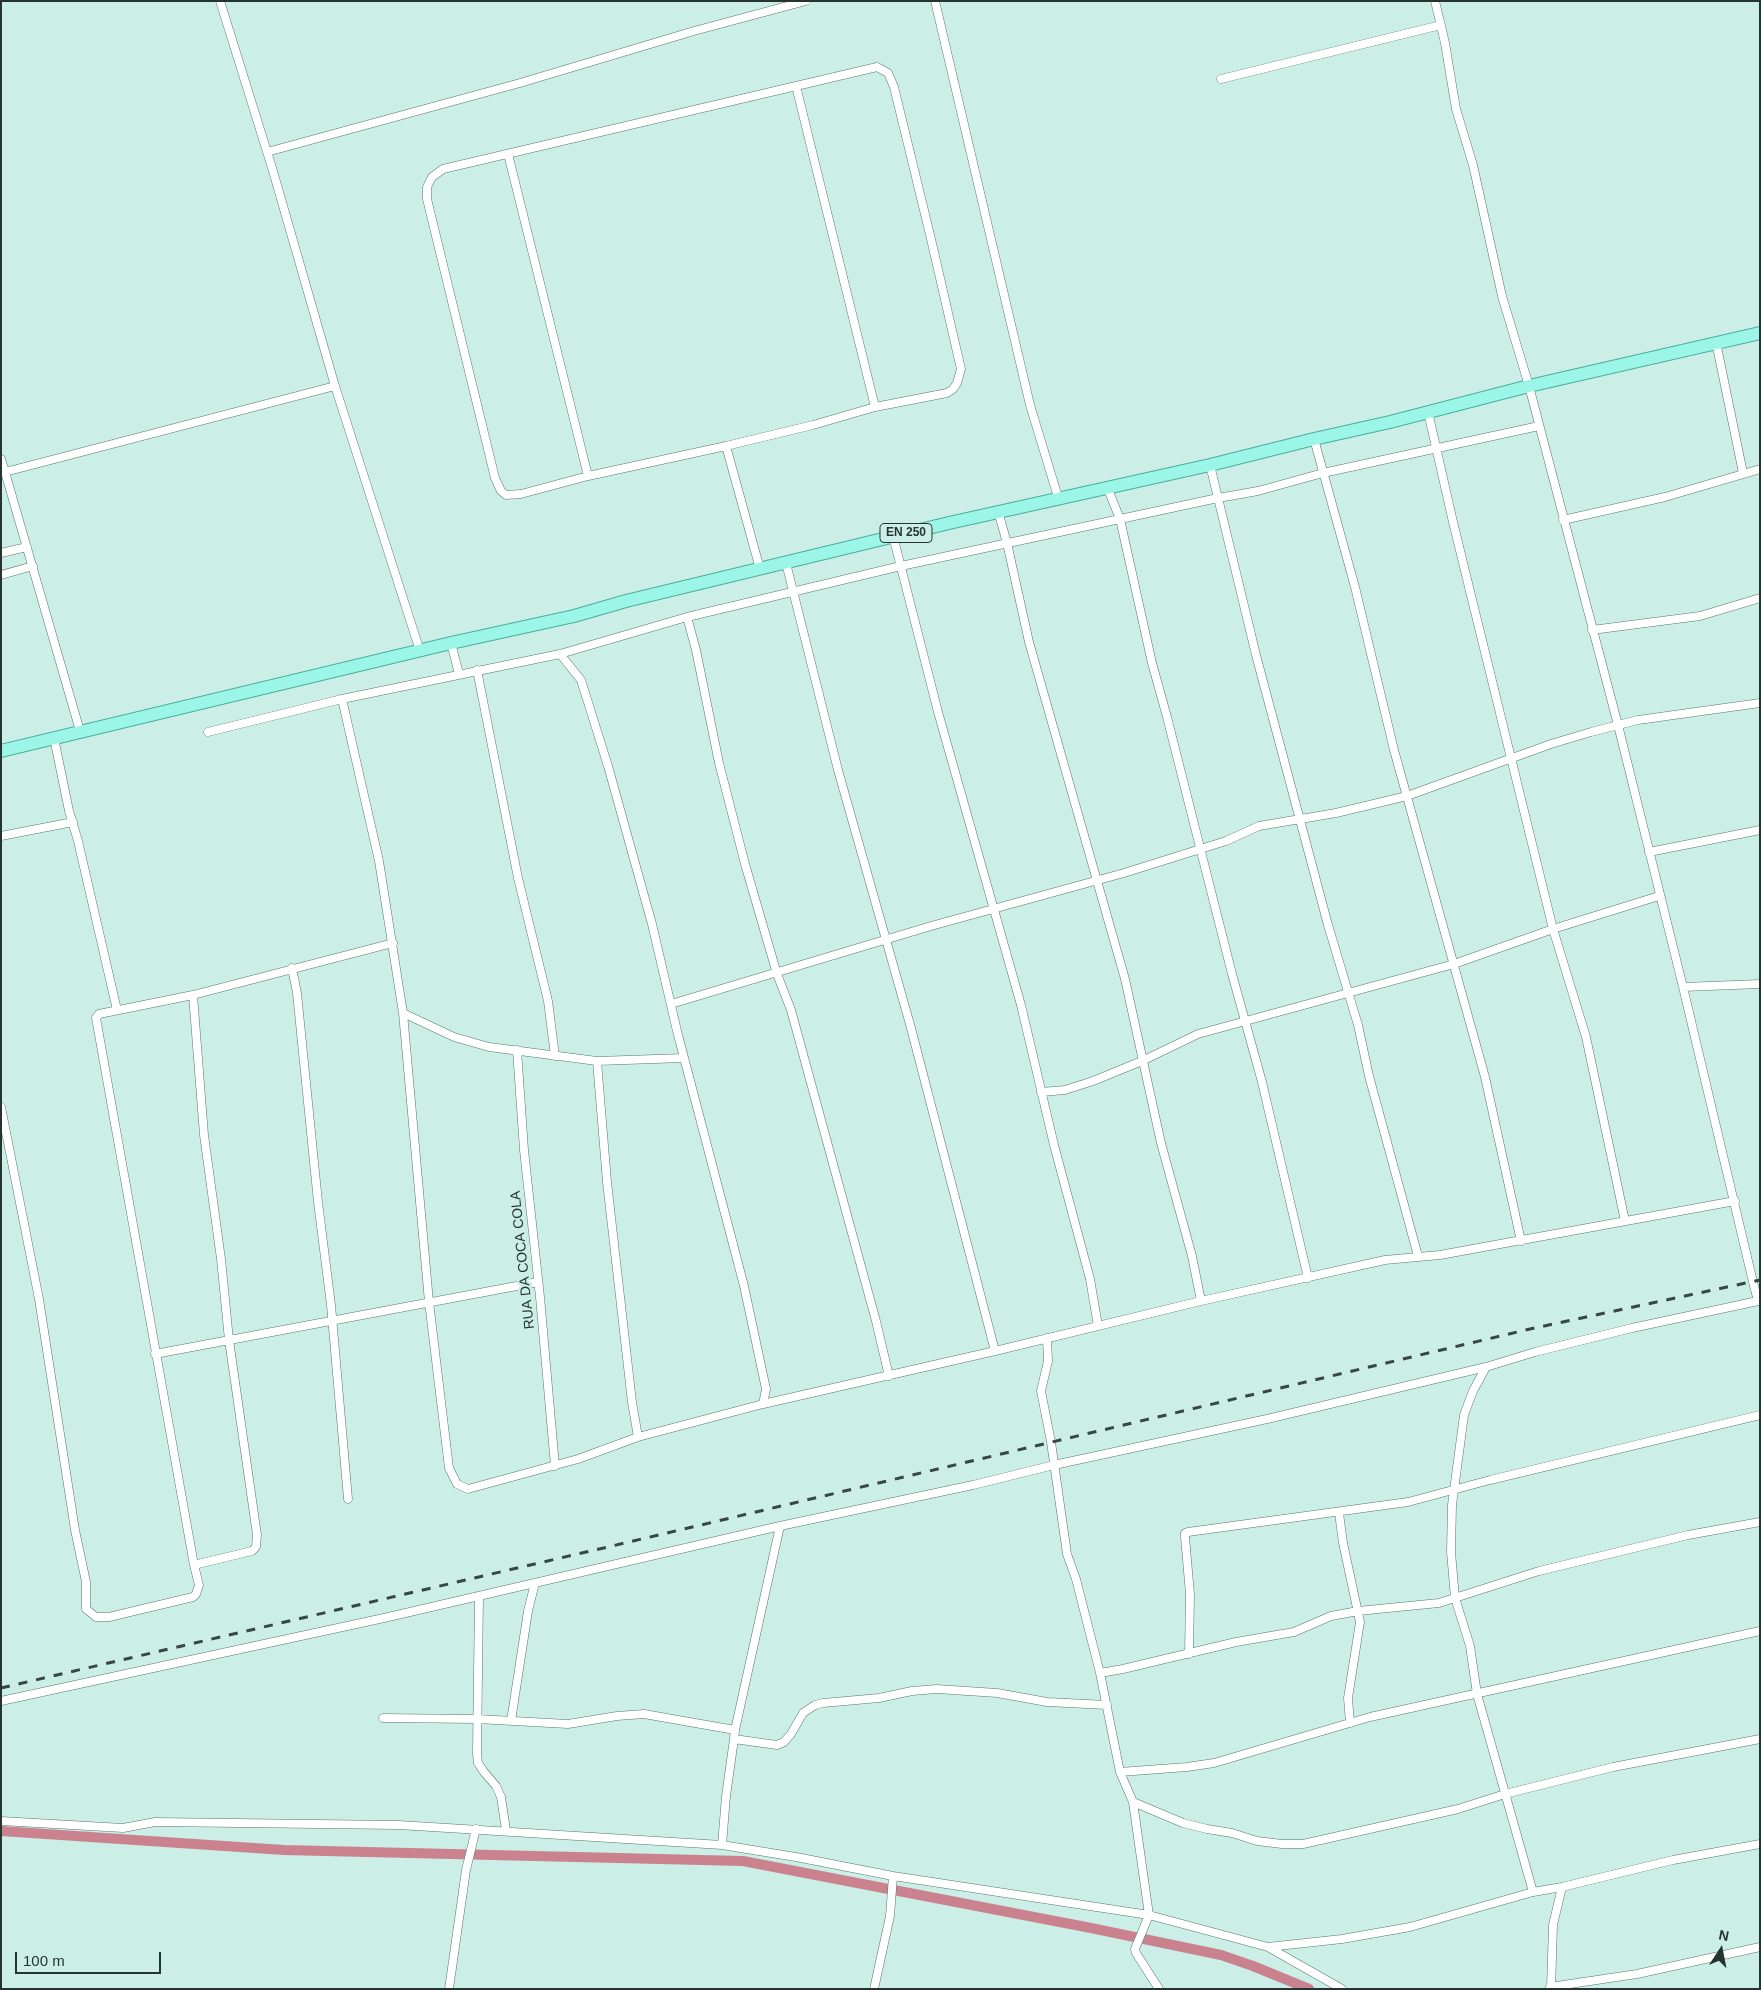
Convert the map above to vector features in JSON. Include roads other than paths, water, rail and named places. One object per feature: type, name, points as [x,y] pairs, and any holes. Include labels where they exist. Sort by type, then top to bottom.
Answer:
[{"type":"main road","name":"EN 250","points":[[1,751],[451,643],[574,616],[626,601],[893,536],[1058,497],[1210,465],[1529,386],[1760,333]]},
{"type":"street","points":[[220,1],[336,386],[420,651]]},
{"type":"street","points":[[267,152],[520,83],[806,1]]},
{"type":"street","points":[[935,1],[1030,405],[1058,497]]},
{"type":"street","points":[[1,1702],[479,1596],[780,1526],[1267,1419],[1486,1367],[1535,1352],[1632,1328],[1759,1301],[1618,725],[1529,386],[1502,296],[1473,165],[1456,109],[1435,1]]},
{"type":"street","points":[[1221,79],[1441,25]]},
{"type":"street","points":[[870,68],[881,69],[888,73],[894,87],[958,353],[961,369],[960,377],[953,389],[947,393],[875,407],[813,425],[512,495],[501,491],[495,478],[426,193],[432,177],[443,169],[508,154],[870,68]]},
{"type":"street","points":[[796,86],[875,407]]},
{"type":"street","points":[[508,154],[588,476]]},
{"type":"street","points":[[1716,342],[1743,474]]},
{"type":"street","points":[[5,472],[336,386]]},
{"type":"street","points":[[1428,412],[1553,929],[1586,1038],[1625,1221]]},
{"type":"street","points":[[208,732],[342,699],[560,654],[687,617],[901,566],[1258,491],[1323,473],[1539,426]]},
{"type":"street","points":[[1314,439],[1354,586],[1407,796],[1485,1077],[1521,1241]]},
{"type":"street","points":[[726,446],[760,569]]},
{"type":"street","points":[[1,460],[80,732]]},
{"type":"street","points":[[1210,465],[1254,646],[1418,1256]]},
{"type":"street","points":[[1563,520],[1665,497],[1760,469]]},
{"type":"street","points":[[1108,487],[1120,519],[1152,663],[1277,1143],[1308,1278]]},
{"type":"street","points":[[998,512],[1008,543],[1029,642],[1125,979],[1161,1143],[1192,1256],[1201,1301]]},
{"type":"street","points":[[893,536],[938,712],[1021,1004],[1054,1146],[1090,1279],[1098,1326]]},
{"type":"street","points":[[1,553],[27,547]]},
{"type":"street","points":[[786,563],[838,770],[887,940],[995,1351]]},
{"type":"street","points":[[1,575],[33,566]]},
{"type":"street","points":[[1592,630],[1700,616],[1760,598]]},
{"type":"street","points":[[687,617],[696,650],[719,764],[750,882],[777,974],[791,1010],[889,1376]]},
{"type":"street","points":[[451,643],[460,674]]},
{"type":"street","points":[[560,654],[581,680],[605,756],[652,924],[684,1058],[744,1286],[766,1389],[764,1404]]},
{"type":"street","points":[[477,670],[518,878],[548,1001],[554,1056]]},
{"type":"street","points":[[342,699],[380,861],[403,1013],[429,1302],[449,1468],[457,1484],[468,1489],[555,1466],[606,1450],[638,1437],[764,1404],[1201,1301],[1385,1260],[1440,1255],[1735,1201]]},
{"type":"street","points":[[671,1004],[1226,842],[1259,826],[1336,813],[1407,796],[1552,744],[1618,725],[1693,711],[1760,703]]},
{"type":"street","points":[[54,738],[117,1010]]},
{"type":"street","points":[[1,836],[73,822]]},
{"type":"street","points":[[1649,852],[1760,830]]},
{"type":"street","points":[[1041,1092],[1065,1090],[1084,1084],[1142,1061],[1198,1034],[1454,964],[1553,929],[1660,896]]},
{"type":"street","points":[[1,1107],[39,1299],[75,1530],[86,1582],[86,1609],[96,1617],[109,1617],[193,1597],[199,1585],[95,1020],[99,1014],[193,996],[393,942]]},
{"type":"street","points":[[292,968],[297,993],[318,1202],[333,1322],[348,1499]]},
{"type":"street","points":[[1683,987],[1760,984]]},
{"type":"street","points":[[193,996],[204,1135],[221,1259],[229,1340],[255,1518],[256,1544],[252,1550],[194,1565]]},
{"type":"street","points":[[403,1013],[440,1031],[470,1042],[554,1056],[597,1061],[684,1058]]},
{"type":"street","name":"RUA DA COCA COLA","points":[[517,1050],[524,1150],[555,1466]]},
{"type":"street","points":[[597,1061],[607,1182],[632,1402],[638,1437]]},
{"type":"street","points":[[155,1354],[538,1282]]},
{"type":"street","points":[[1047,1338],[1048,1361],[1043,1377],[1042,1391],[1067,1554],[1076,1579],[1100,1673],[1120,1772],[1133,1802],[1149,1915],[1135,1949],[1159,1989]]},
{"type":"street","points":[[1486,1367],[1473,1391],[1464,1415],[1454,1491],[1451,1552],[1455,1598],[1470,1646],[1477,1694],[1533,1892]]},
{"type":"street","points":[[1189,1654],[1190,1594],[1185,1533],[1408,1502],[1490,1480],[1760,1415]]},
{"type":"street","points":[[1339,1513],[1343,1543],[1360,1622],[1348,1698],[1350,1723]]},
{"type":"street","points":[[1100,1673],[1236,1642],[1294,1632],[1331,1616],[1438,1602],[1539,1571],[1688,1535],[1760,1522]]},
{"type":"street","points":[[722,1845],[726,1796],[735,1730],[780,1526]]},
{"type":"street","points":[[511,1721],[528,1611],[536,1582]]},
{"type":"street","points":[[479,1596],[478,1763],[499,1791],[506,1830]]},
{"type":"street","points":[[1120,1772],[1214,1763],[1269,1745],[1370,1717],[1571,1671],[1704,1645],[1760,1631]]},
{"type":"street","points":[[734,1739],[777,1745],[788,1738],[804,1713],[814,1705],[822,1702],[879,1698],[912,1691],[937,1689],[997,1692],[1047,1702],[1107,1705]]},
{"type":"street","points":[[384,1718],[477,1719],[568,1724],[617,1716],[644,1714],[735,1730]]},
{"type":"street","points":[[1133,1802],[1183,1823],[1207,1829],[1232,1833],[1258,1841],[1303,1844],[1448,1811],[1505,1794],[1613,1767],[1760,1740]]},
{"type":"street","points":[[1,1821],[123,1828],[155,1822],[399,1824],[722,1845],[796,1856],[893,1876],[1149,1915],[1268,1947],[1342,1989]]},
{"type":"street","points":[[448,1989],[466,1870],[476,1829]]},
{"type":"street","points":[[1268,1947],[1342,1939],[1410,1927],[1533,1892],[1562,1887],[1673,1860],[1760,1844]]},
{"type":"street","points":[[874,1989],[890,1916],[893,1876]]},
{"type":"street","points":[[1562,1887],[1553,1926],[1550,1988],[1637,1974],[1760,1947]]},
{"type":"waterway","points":[[1,1831],[284,1850],[743,1861],[1221,1955],[1309,1989]]},
{"type":"railway","points":[[1,1688],[1530,1329],[1760,1280]]}]
